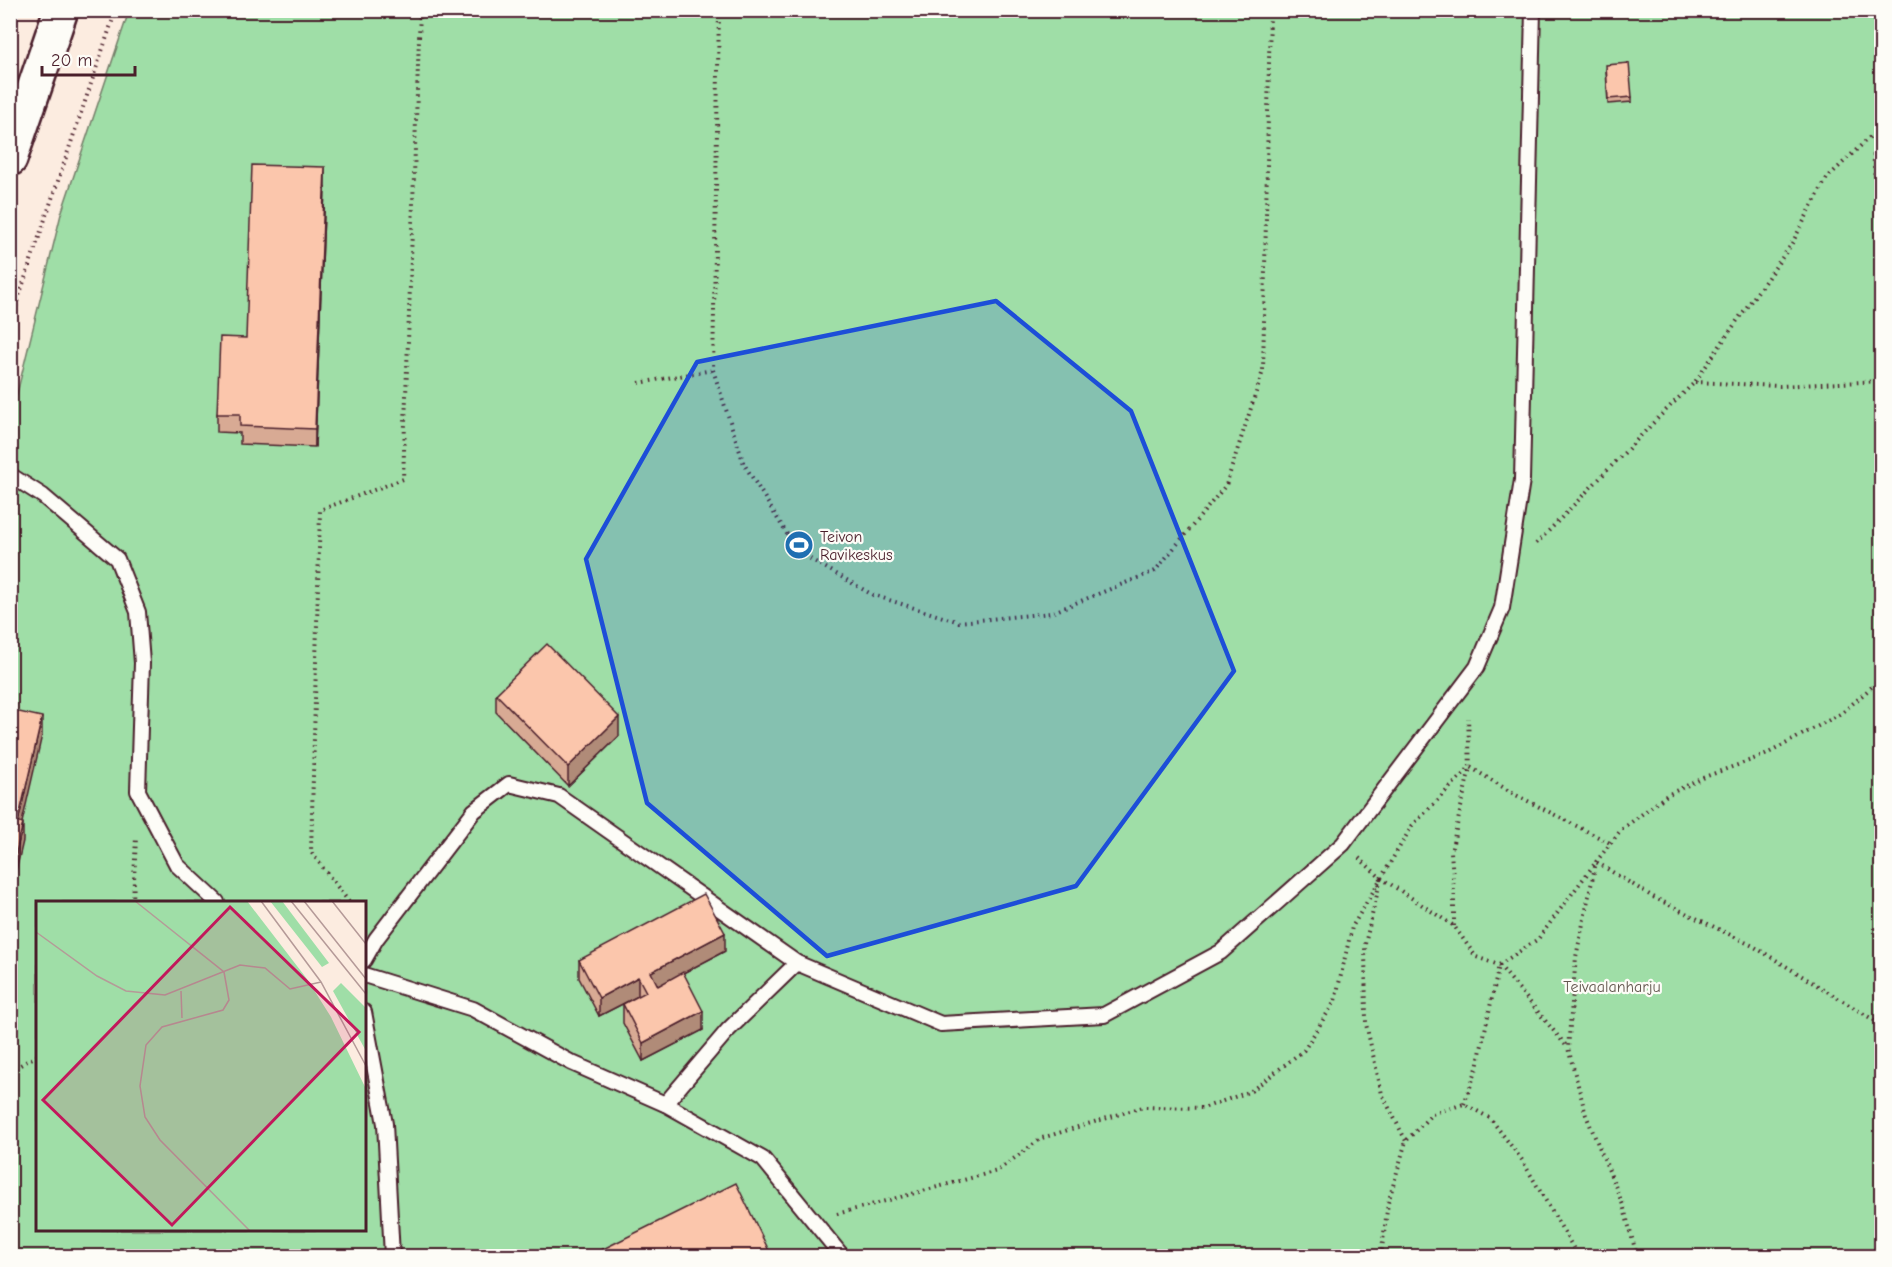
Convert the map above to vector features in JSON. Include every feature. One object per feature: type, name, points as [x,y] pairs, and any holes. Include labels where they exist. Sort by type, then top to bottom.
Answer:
[{"type":"main road","points":[[10,159],[60,10]]},
{"type":"lane","points":[[366,956],[376,939],[474,811],[509,784],[559,796],[797,963],[941,1024],[1104,1015],[1221,952],[1343,844],[1477,667],[1502,608],[1522,480],[1533,10]]},
{"type":"lane","points":[[10,475],[43,496],[117,559],[138,612],[142,663],[138,791],[177,865],[215,901]]},
{"type":"lane","points":[[665,1104],[728,1030],[797,963]]},
{"type":"lane","points":[[366,976],[473,1008],[572,1063],[665,1104],[763,1159],[842,1257]]},
{"type":"lane","points":[[366,1023],[385,1124],[392,1257]]},
{"type":"path","points":[[10,330],[19,296],[117,10]]},
{"type":"path","points":[[348,901],[311,852],[320,510],[403,479],[420,10]]},
{"type":"path","points":[[719,10],[713,370],[744,464],[798,552],[873,595],[959,622],[1051,613],[1155,571],[1226,485],[1263,370],[1270,10]]},
{"type":"path","points":[[1881,101],[1874,133],[1874,180],[1881,214]]},
{"type":"path","points":[[1533,547],[1695,382],[1791,245],[1827,178],[1874,133]]},
{"type":"path","points":[[639,383],[713,370]]},
{"type":"path","points":[[1695,382],[1779,386],[1881,381]]},
{"type":"path","points":[[1454,926],[1451,852],[1470,767],[1468,720],[1477,667]]},
{"type":"path","points":[[1464,1104],[1476,1068],[1499,965],[1538,939],[1621,830],[1666,795],[1707,776],[1765,755],[1842,713],[1881,678]]},
{"type":"path","points":[[1470,767],[1514,794],[1610,843]]},
{"type":"path","points":[[813,1220],[997,1171],[1042,1138],[1143,1107],[1203,1108],[1251,1091],[1304,1050],[1335,1001],[1352,927],[1412,826],[1470,767]]},
{"type":"path","points":[[133,901],[138,791]]},
{"type":"path","points":[[1343,844],[1381,878],[1454,926],[1476,957],[1499,965],[1568,1048]]},
{"type":"path","points":[[1596,862],[1653,897],[1753,946],[1881,1025]]},
{"type":"path","points":[[1596,862],[1576,957],[1568,1048],[1586,1115],[1623,1205],[1637,1257]]},
{"type":"path","points":[[1381,878],[1365,944],[1366,1024],[1382,1094],[1406,1141]]},
{"type":"path","points":[[10,1071],[36,1056]]},
{"type":"path","points":[[1381,1257],[1388,1203],[1406,1141],[1432,1114],[1464,1104],[1490,1118],[1522,1160],[1578,1257]]},
{"type":"highlighted area","points":[[996,301],[1131,411],[1234,671],[1076,886],[827,956],[647,803],[586,559],[697,362]]},
{"type":"green space","name":"Teivon Ravikeskus","points":[[129,11],[1881,11],[1881,1256],[11,1256],[11,418],[61,214]]},
{"type":"building","points":[[1629,63],[1632,97],[1608,99],[1606,65]]},
{"type":"building","points":[[252,165],[325,167],[315,429],[240,426],[240,414],[217,414],[220,337],[246,338]]},
{"type":"building","points":[[547,644],[619,717],[568,767],[496,694]]},
{"type":"building","points":[[10,710],[42,717],[18,822],[23,823],[10,878]]},
{"type":"building","points":[[704,894],[725,933],[651,972],[658,986],[683,972],[703,1011],[643,1043],[623,1004],[646,992],[638,977],[599,998],[579,960]]},
{"type":"building","points":[[736,1183],[772,1257],[587,1257]]},
{"type":"place","name":"Teivon Ravikeskus","points":[[799,545]]},
{"type":"park label","name":"Teivaalanharju","points":[[1612,986]]}]
